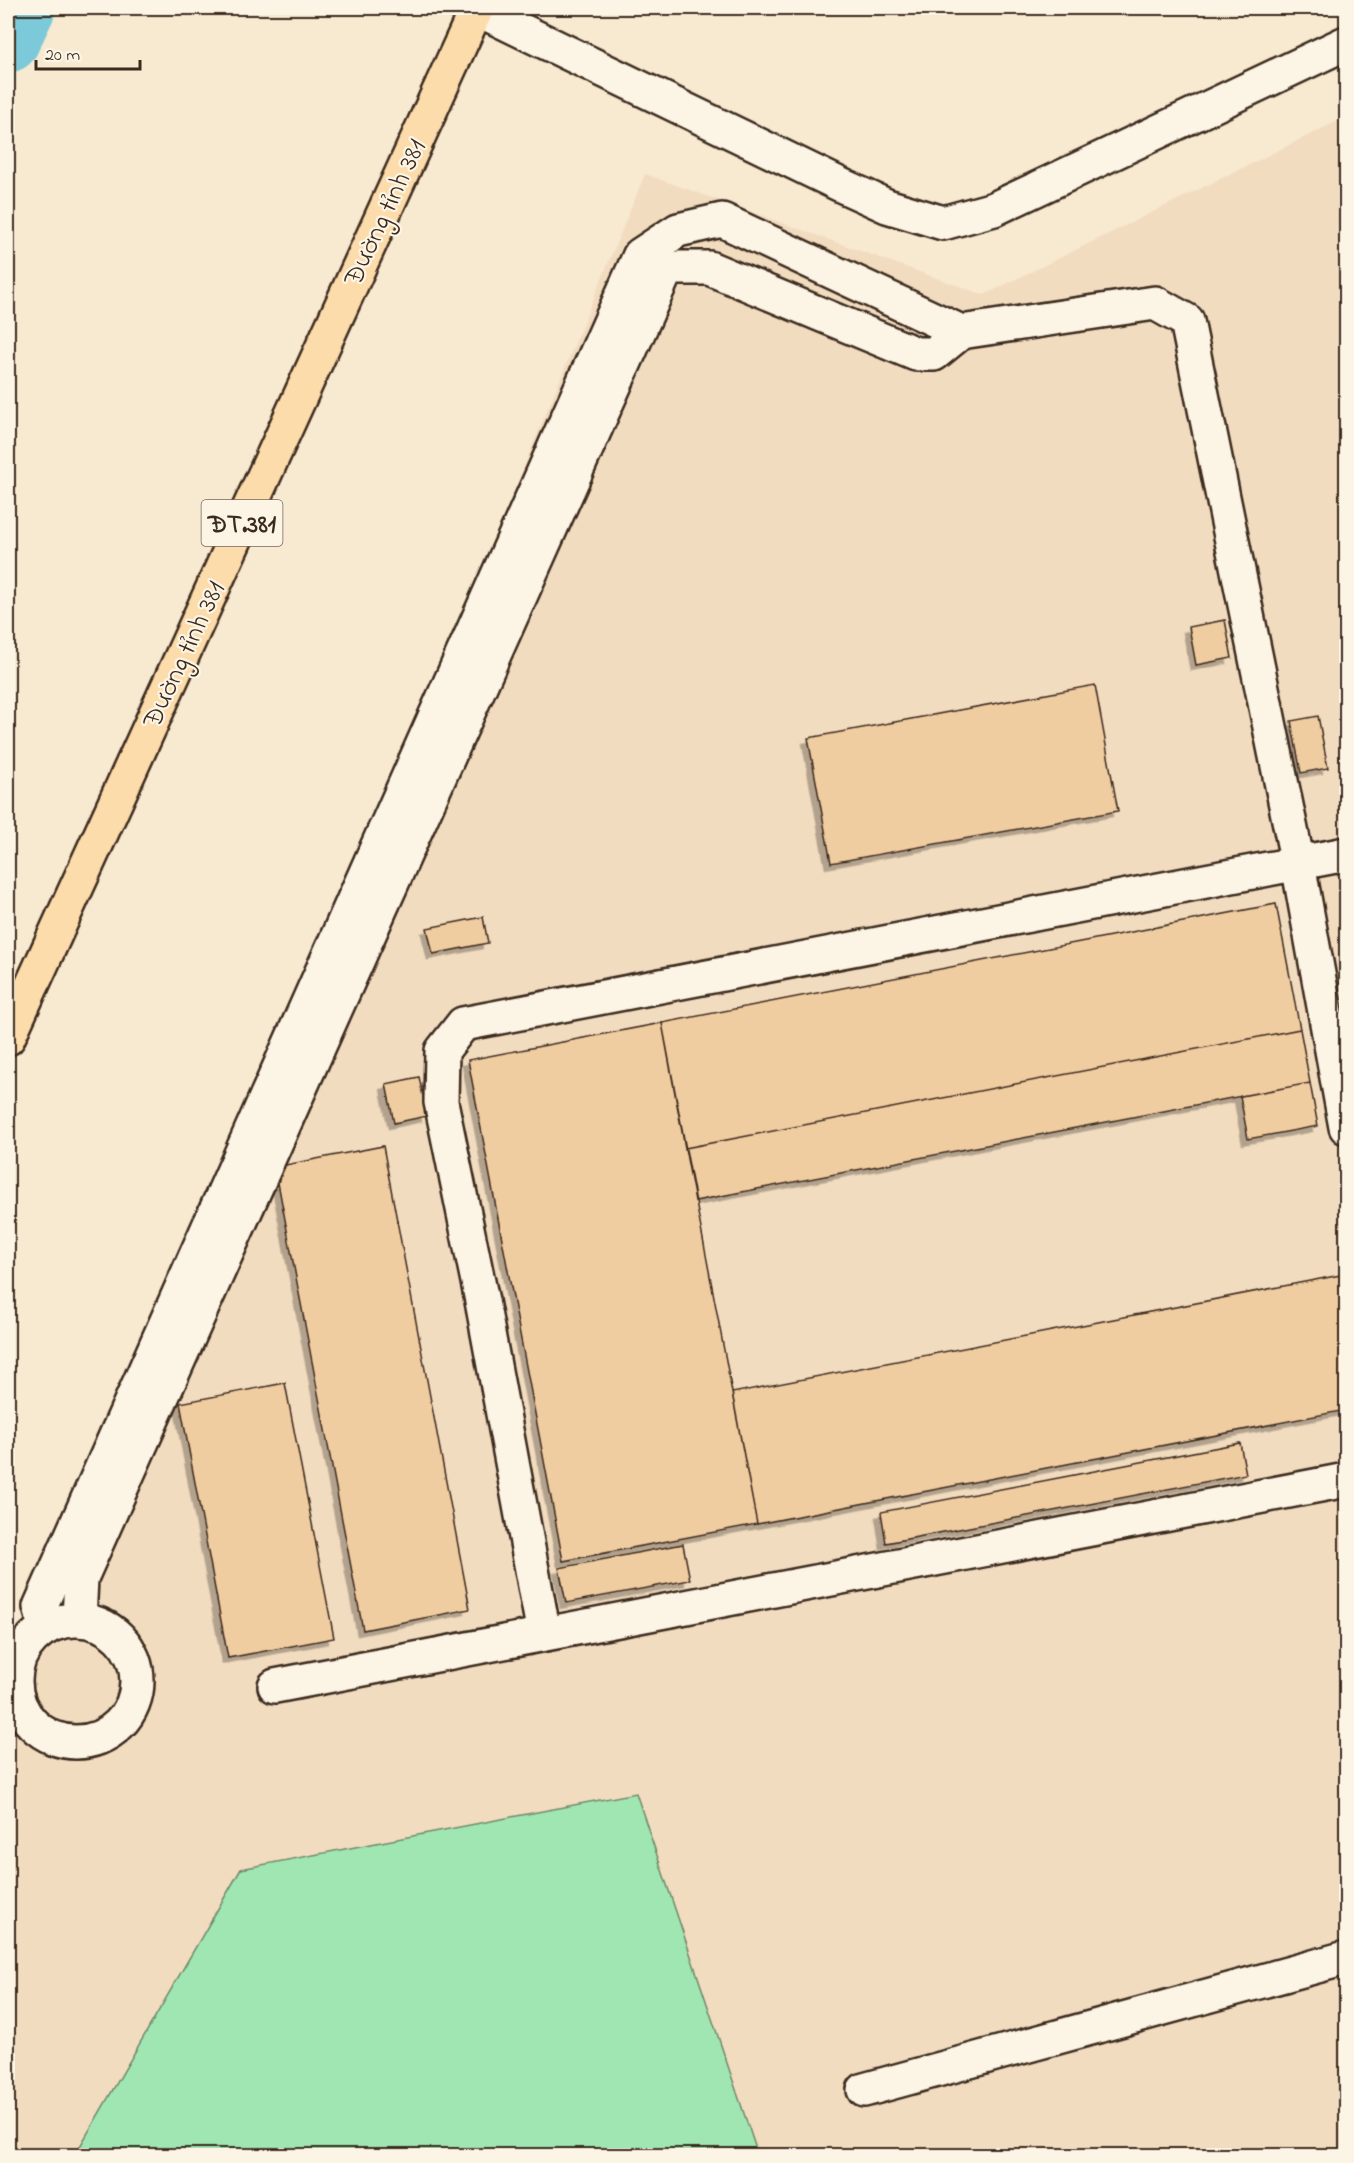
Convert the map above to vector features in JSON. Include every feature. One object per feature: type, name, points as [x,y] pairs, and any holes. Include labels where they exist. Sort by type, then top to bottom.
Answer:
[{"type":"main road","name":"Đường tỉnh 381","points":[[8,1038],[477,8]]},
{"type":"street","points":[[477,8],[843,186],[887,206],[943,223],[994,209],[1347,43]]},
{"type":"street","points":[[46,1629],[40,1607],[640,255],[678,230],[722,220],[961,332]]},
{"type":"street","points":[[79,1620],[81,1578],[667,268],[678,230]]},
{"type":"street","points":[[667,268],[709,268],[916,354],[934,354],[961,332],[1155,303],[1187,321],[1298,864],[1347,1127]]},
{"type":"street","points":[[544,1634],[482,1301],[441,1102],[442,1050],[463,1024],[1347,854]]},
{"type":"street","points":[[275,1686],[1347,1480]]},
{"type":"street","points":[[79,1620],[96,1623],[112,1631],[129,1650],[137,1674],[136,1692],[131,1708],[121,1723],[108,1733],[92,1740],[74,1742],[57,1739],[41,1731],[29,1719],[20,1704],[15,1687],[16,1670],[22,1654],[32,1640],[46,1629],[62,1622],[79,1620]]},
{"type":"street","points":[[864,2090],[1347,1958]]},
{"type":"shaded area","points":[[1346,117],[1346,2155],[8,2156],[8,1715],[645,174],[984,295]]},
{"type":"green space","points":[[636,1793],[758,2155],[75,2155],[241,1869]]},
{"type":"building","points":[[1225,620],[1232,658],[1196,665],[1189,627]]},
{"type":"building","points":[[1095,685],[1118,811],[831,863],[808,738]]},
{"type":"building","points":[[1318,716],[1328,768],[1301,773],[1291,721]]},
{"type":"building","points":[[1276,904],[1300,1029],[685,1148],[662,1023]]},
{"type":"building","points":[[483,917],[488,943],[433,954],[427,928]]},
{"type":"building","points":[[662,1023],[757,1524],[563,1561],[468,1060]]},
{"type":"building","points":[[1300,1029],[1310,1083],[695,1201],[685,1148]]},
{"type":"building","points":[[419,1077],[427,1116],[394,1123],[386,1084]]},
{"type":"building","points":[[1310,1083],[1318,1126],[1248,1139],[1240,1096]]},
{"type":"building","points":[[383,1146],[470,1609],[363,1630],[275,1167]]},
{"type":"building","points":[[1346,1274],[1346,1410],[757,1524],[732,1393]]},
{"type":"building","points":[[285,1383],[334,1638],[228,1658],[180,1403]]},
{"type":"building","points":[[1240,1443],[1246,1474],[886,1543],[881,1512]]},
{"type":"building","points":[[683,1544],[690,1580],[566,1603],[559,1568]]},
{"type":"waterway","points":[[8,41],[24,8]]}]
